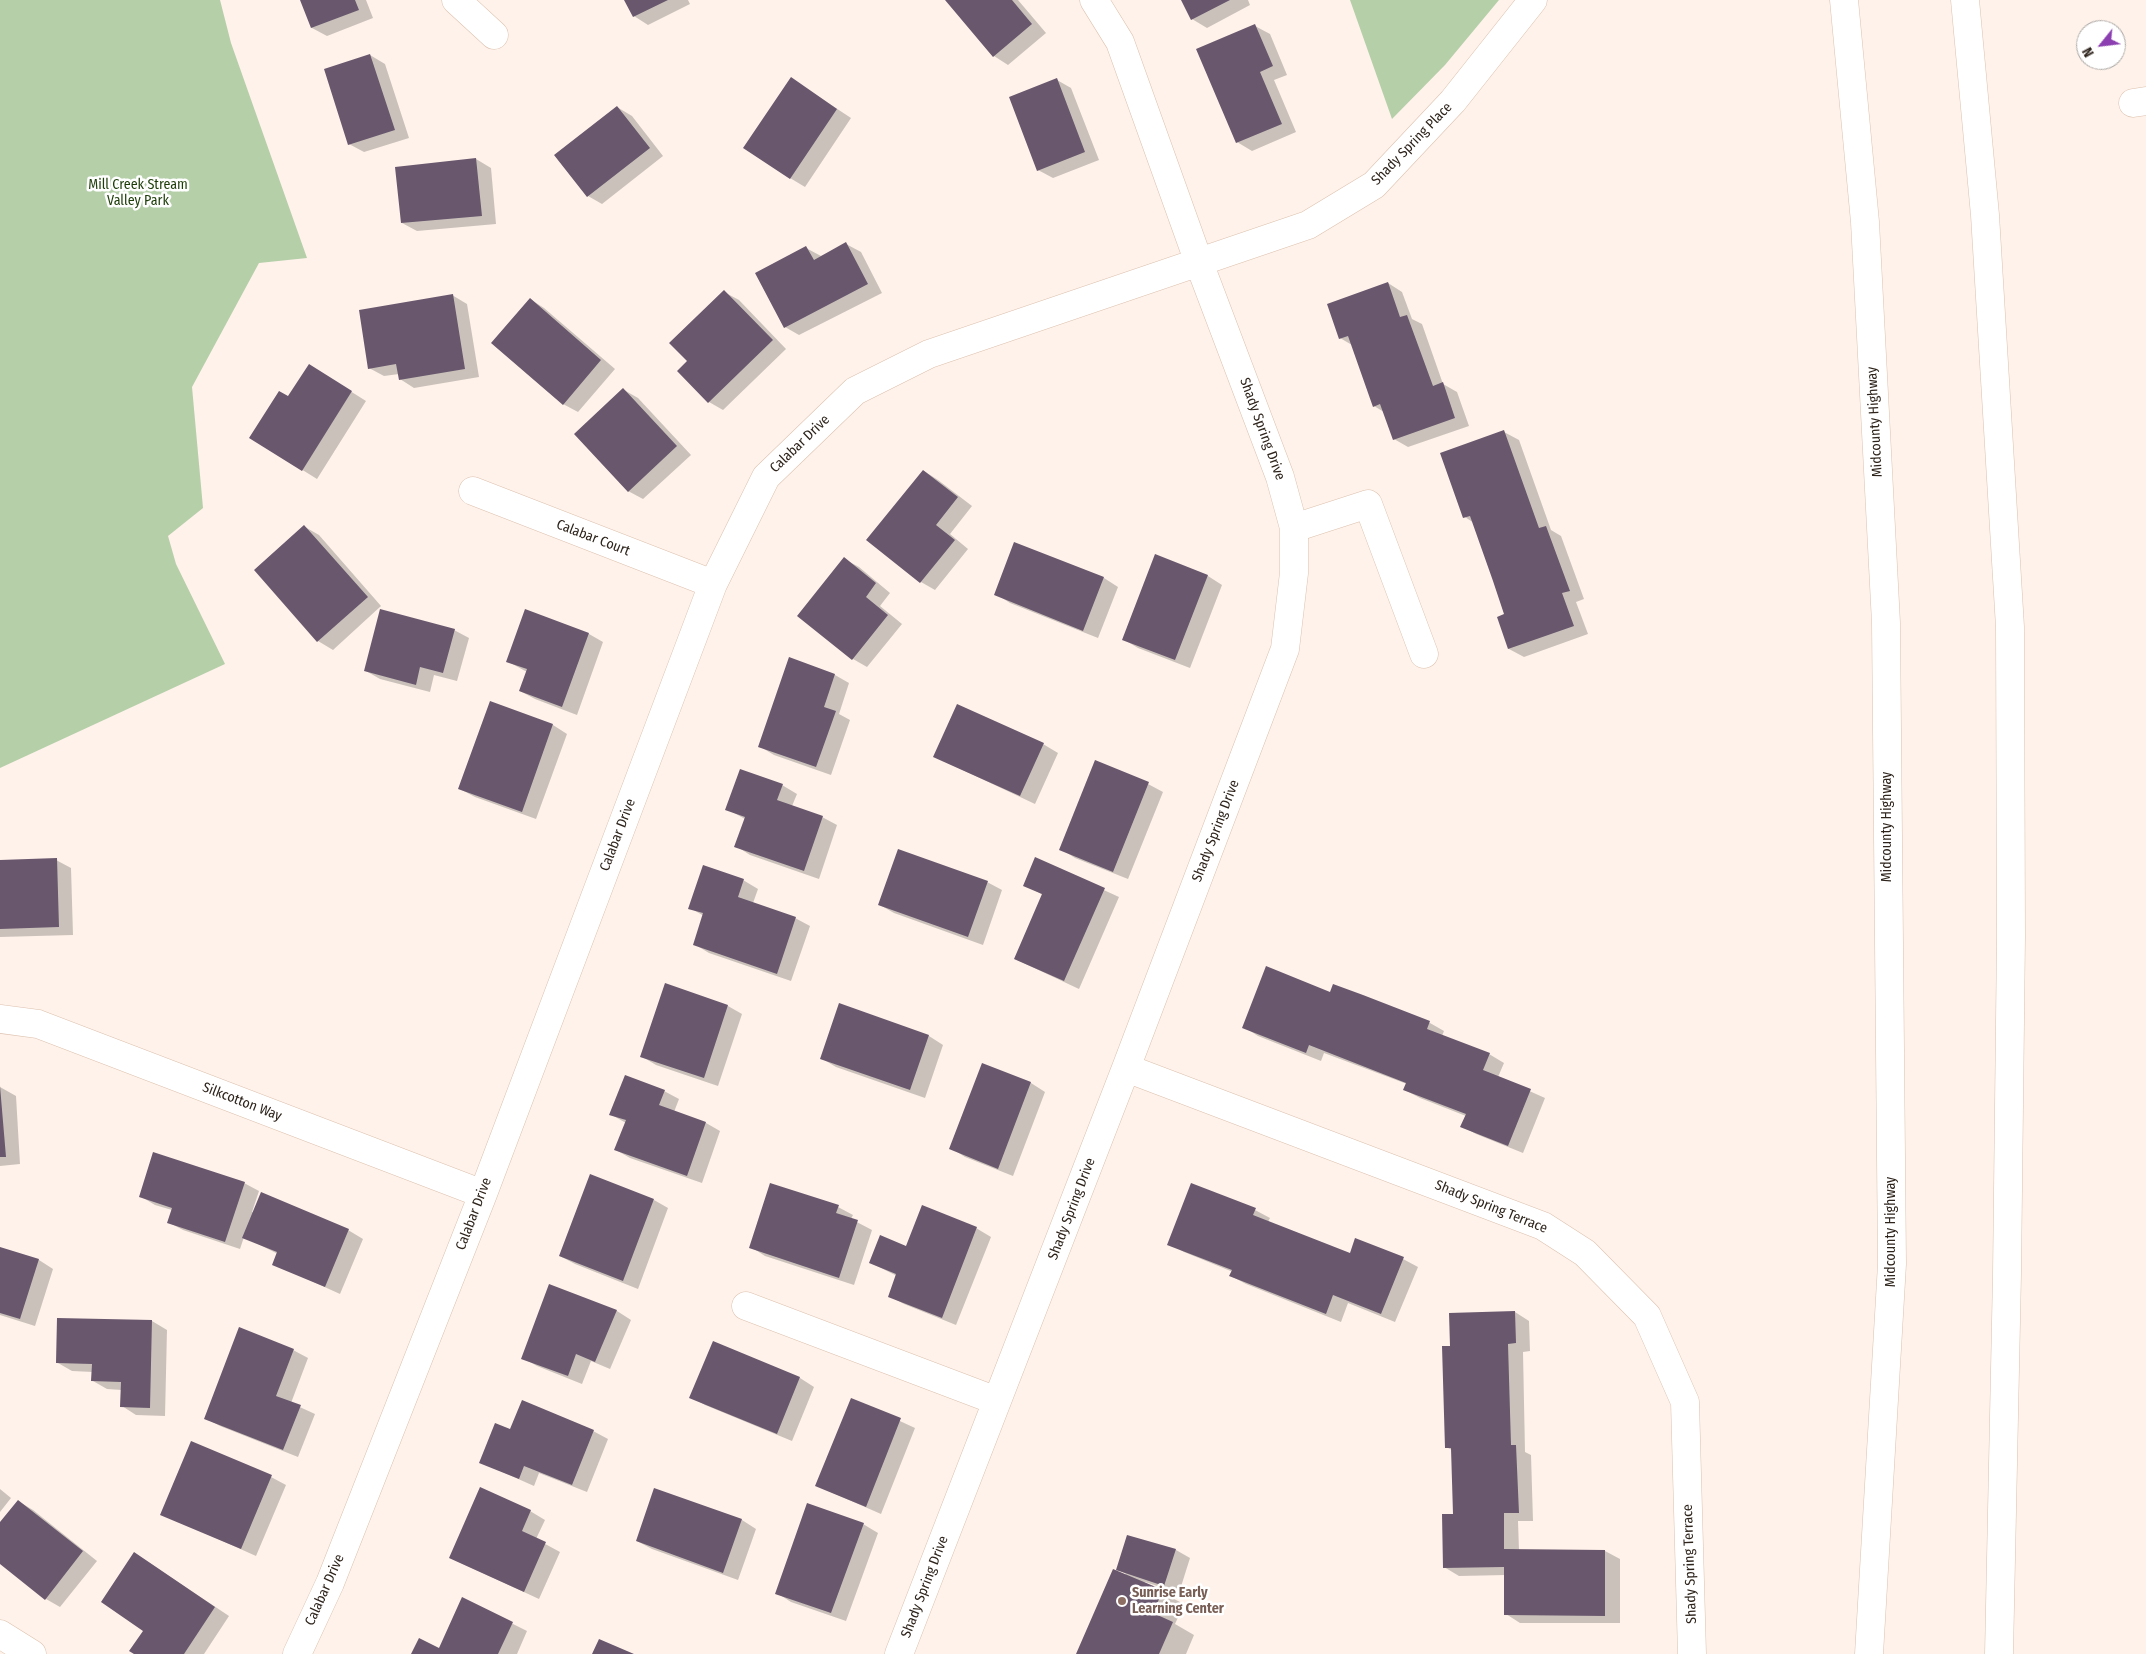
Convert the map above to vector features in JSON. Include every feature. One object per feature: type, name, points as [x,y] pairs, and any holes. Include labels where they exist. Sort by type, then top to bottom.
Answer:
[{"type":"street","points":[[456,0],[494,35]]},
{"type":"street","name":"Shady Spring Drive","points":[[899,1654],[1126,1068],[1285,649],[1294,573],[1294,528],[1280,477],[1198,260],[1120,42],[1094,0]]},
{"type":"street","name":"Shady Spring Place","points":[[1198,260],[1308,224],[1374,185],[1453,101],[1533,0]]},
{"type":"street","name":"Midcounty Highway","points":[[1844,0],[1865,222],[1886,623],[1892,1264],[1868,1654]]},
{"type":"street","points":[[1965,0],[1986,215],[2010,627],[2010,967],[1999,1654]]},
{"type":"street","name":"Calabar Drive","points":[[297,1654],[330,1583],[482,1194],[713,584],[766,477],[854,391],[929,354],[1198,260]]},
{"type":"street","name":"Calabar Court","points":[[473,490],[713,584]]},
{"type":"street","points":[[1294,528],[1368,504],[1424,654]]},
{"type":"street","name":"Silkcotton Way","points":[[0,1019],[38,1024],[482,1194]]},
{"type":"street","name":"Shady Spring Terrace","points":[[1126,1068],[1543,1226],[1585,1253],[1647,1316],[1685,1402],[1692,1654]]},
{"type":"street","points":[[746,1306],[997,1401]]},
{"type":"street","points":[[0,1634],[32,1654]]},
{"type":"green space","name":"Mill Creek Stream Valley Park","points":[[0,0],[220,0],[231,43],[307,258],[259,263],[192,387],[203,508],[168,536],[176,564],[225,664],[0,768]]},
{"type":"green space","points":[[1350,0],[1499,0],[1445,65],[1392,119]]},
{"type":"building","points":[[300,0],[355,0],[359,10],[311,28]]},
{"type":"building","points":[[624,0],[668,0],[633,17]]},
{"type":"building","points":[[945,0],[1012,0],[1032,24],[993,57]]},
{"type":"building","points":[[1181,0],[1230,0],[1191,20]]},
{"type":"building","points":[[1255,24],[1273,66],[1260,72],[1282,124],[1236,143],[1196,49]]},
{"type":"building","points":[[370,54],[395,130],[348,145],[324,69]]},
{"type":"building","points":[[791,77],[837,109],[790,179],[743,148]]},
{"type":"building","points":[[1057,78],[1085,152],[1037,171],[1009,97]]},
{"type":"building","points":[[617,106],[650,148],[587,197],[554,155]]},
{"type":"building","points":[[476,158],[482,216],[401,223],[395,167]]},
{"type":"building","points":[[846,242],[868,284],[784,328],[755,273],[806,246],[814,260]]},
{"type":"building","points":[[1388,282],[1400,317],[1407,315],[1433,386],[1443,382],[1455,418],[1393,440],[1380,404],[1373,407],[1348,336],[1339,339],[1327,304]]},
{"type":"building","points":[[724,290],[773,340],[708,403],[677,371],[687,361],[669,343]]},
{"type":"building","points":[[453,294],[465,369],[399,380],[396,364],[368,369],[359,310]]},
{"type":"building","points":[[530,298],[601,360],[563,405],[491,343]]},
{"type":"building","points":[[309,364],[352,391],[302,471],[249,438],[279,391],[288,396]]},
{"type":"building","points":[[623,388],[677,446],[628,492],[574,434]]},
{"type":"building","points":[[1504,430],[1539,528],[1546,526],[1570,591],[1562,593],[1574,626],[1508,649],[1497,617],[1504,614],[1493,581],[1470,516],[1463,518],[1440,453]]},
{"type":"building","points":[[923,470],[958,497],[936,525],[955,540],[920,583],[866,540]]},
{"type":"building","points":[[304,525],[368,597],[317,642],[254,570]]},
{"type":"building","points":[[1014,542],[1104,577],[1083,631],[994,595]]},
{"type":"building","points":[[1155,554],[1208,575],[1175,660],[1122,640]]},
{"type":"building","points":[[844,557],[876,583],[866,597],[888,615],[852,660],[797,616]]},
{"type":"building","points":[[380,609],[455,629],[443,673],[420,667],[416,685],[364,671]]},
{"type":"building","points":[[525,609],[589,633],[562,707],[519,691],[527,669],[506,662]]},
{"type":"building","points":[[789,657],[835,674],[824,707],[836,711],[816,767],[758,747]]},
{"type":"building","points":[[490,701],[553,724],[522,812],[458,789]]},
{"type":"building","points":[[957,704],[1044,743],[1020,796],[933,757]]},
{"type":"building","points":[[1095,760],[1149,782],[1113,872],[1059,850]]},
{"type":"building","points":[[740,769],[783,784],[777,800],[823,816],[804,871],[734,847],[745,817],[725,810]]},
{"type":"building","points":[[898,849],[988,881],[968,937],[878,905]]},
{"type":"building","points":[[1035,857],[1105,888],[1064,981],[1014,959],[1042,894],[1023,886]]},
{"type":"building","points":[[57,858],[59,927],[0,929],[0,860]]},
{"type":"building","points":[[703,865],[744,879],[738,897],[796,917],[777,974],[693,945],[703,913],[688,909]]},
{"type":"building","points":[[1266,966],[1330,992],[1333,984],[1430,1021],[1427,1029],[1490,1053],[1483,1070],[1531,1089],[1508,1146],[1460,1127],[1466,1114],[1403,1090],[1406,1083],[1309,1045],[1306,1053],[1242,1028]]},
{"type":"building","points":[[665,983],[728,1005],[704,1078],[640,1057]]},
{"type":"building","points":[[839,1003],[929,1035],[910,1090],[820,1059]]},
{"type":"building","points":[[982,1063],[1031,1082],[998,1169],[949,1149]]},
{"type":"building","points":[[625,1075],[665,1090],[659,1105],[706,1122],[687,1176],[614,1150],[626,1120],[609,1115]]},
{"type":"building","points":[[0,1086],[6,1157],[0,1157]]},
{"type":"building","points":[[153,1152],[245,1182],[225,1242],[167,1223],[172,1208],[139,1197]]},
{"type":"building","points":[[590,1174],[654,1199],[623,1281],[559,1256]]},
{"type":"building","points":[[770,1183],[839,1205],[836,1213],[858,1220],[839,1278],[749,1248]]},
{"type":"building","points":[[1191,1183],[1256,1208],[1253,1215],[1350,1253],[1355,1238],[1404,1257],[1381,1314],[1333,1295],[1326,1314],[1229,1276],[1232,1270],[1167,1245]]},
{"type":"building","points":[[261,1192],[349,1229],[325,1287],[272,1265],[277,1252],[242,1238]]},
{"type":"building","points":[[922,1205],[977,1227],[942,1318],[888,1297],[896,1274],[869,1263],[880,1235],[906,1246]]},
{"type":"building","points":[[0,1247],[39,1259],[20,1319],[0,1313]]},
{"type":"building","points":[[549,1284],[617,1310],[595,1362],[576,1354],[568,1376],[521,1359]]},
{"type":"building","points":[[1515,1311],[1516,1343],[1508,1344],[1511,1445],[1516,1445],[1519,1513],[1504,1513],[1504,1549],[1605,1550],[1605,1616],[1504,1615],[1504,1567],[1443,1568],[1442,1514],[1453,1514],[1451,1448],[1445,1448],[1442,1346],[1450,1346],[1449,1313]]},
{"type":"building","points":[[57,1318],[152,1320],[150,1408],[120,1407],[121,1382],[91,1381],[92,1364],[56,1363]]},
{"type":"building","points":[[239,1327],[294,1349],[276,1396],[301,1405],[283,1450],[204,1419]]},
{"type":"building","points":[[713,1341],[800,1377],[777,1434],[689,1398]]},
{"type":"building","points":[[851,1398],[901,1418],[866,1507],[815,1486]]},
{"type":"building","points":[[522,1400],[594,1430],[572,1485],[524,1466],[519,1479],[479,1463],[495,1423],[510,1429]]},
{"type":"building","points":[[191,1441],[272,1475],[241,1549],[160,1515]]},
{"type":"building","points":[[480,1487],[531,1510],[522,1531],[546,1542],[524,1592],[449,1558]]},
{"type":"building","points":[[654,1488],[742,1519],[723,1573],[636,1541]]},
{"type":"building","points":[[18,1500],[83,1551],[45,1600],[0,1564],[0,1522]]},
{"type":"building","points":[[807,1503],[864,1523],[831,1613],[775,1594]]},
{"type":"building","points":[[1127,1535],[1176,1549],[1164,1586],[1116,1570]]},
{"type":"building","points":[[134,1552],[215,1607],[184,1654],[134,1654],[129,1651],[143,1631],[101,1602]]},
{"type":"building","points":[[1113,1569],[1163,1590],[1153,1613],[1173,1622],[1159,1654],[1076,1654]]},
{"type":"building","points":[[462,1597],[513,1622],[498,1654],[411,1654],[419,1638],[439,1648]]},
{"type":"building","points":[[599,1639],[634,1654],[592,1654]]},
{"type":"place","name":"Sunrise Early Learning Center","points":[[1122,1601]]}]
